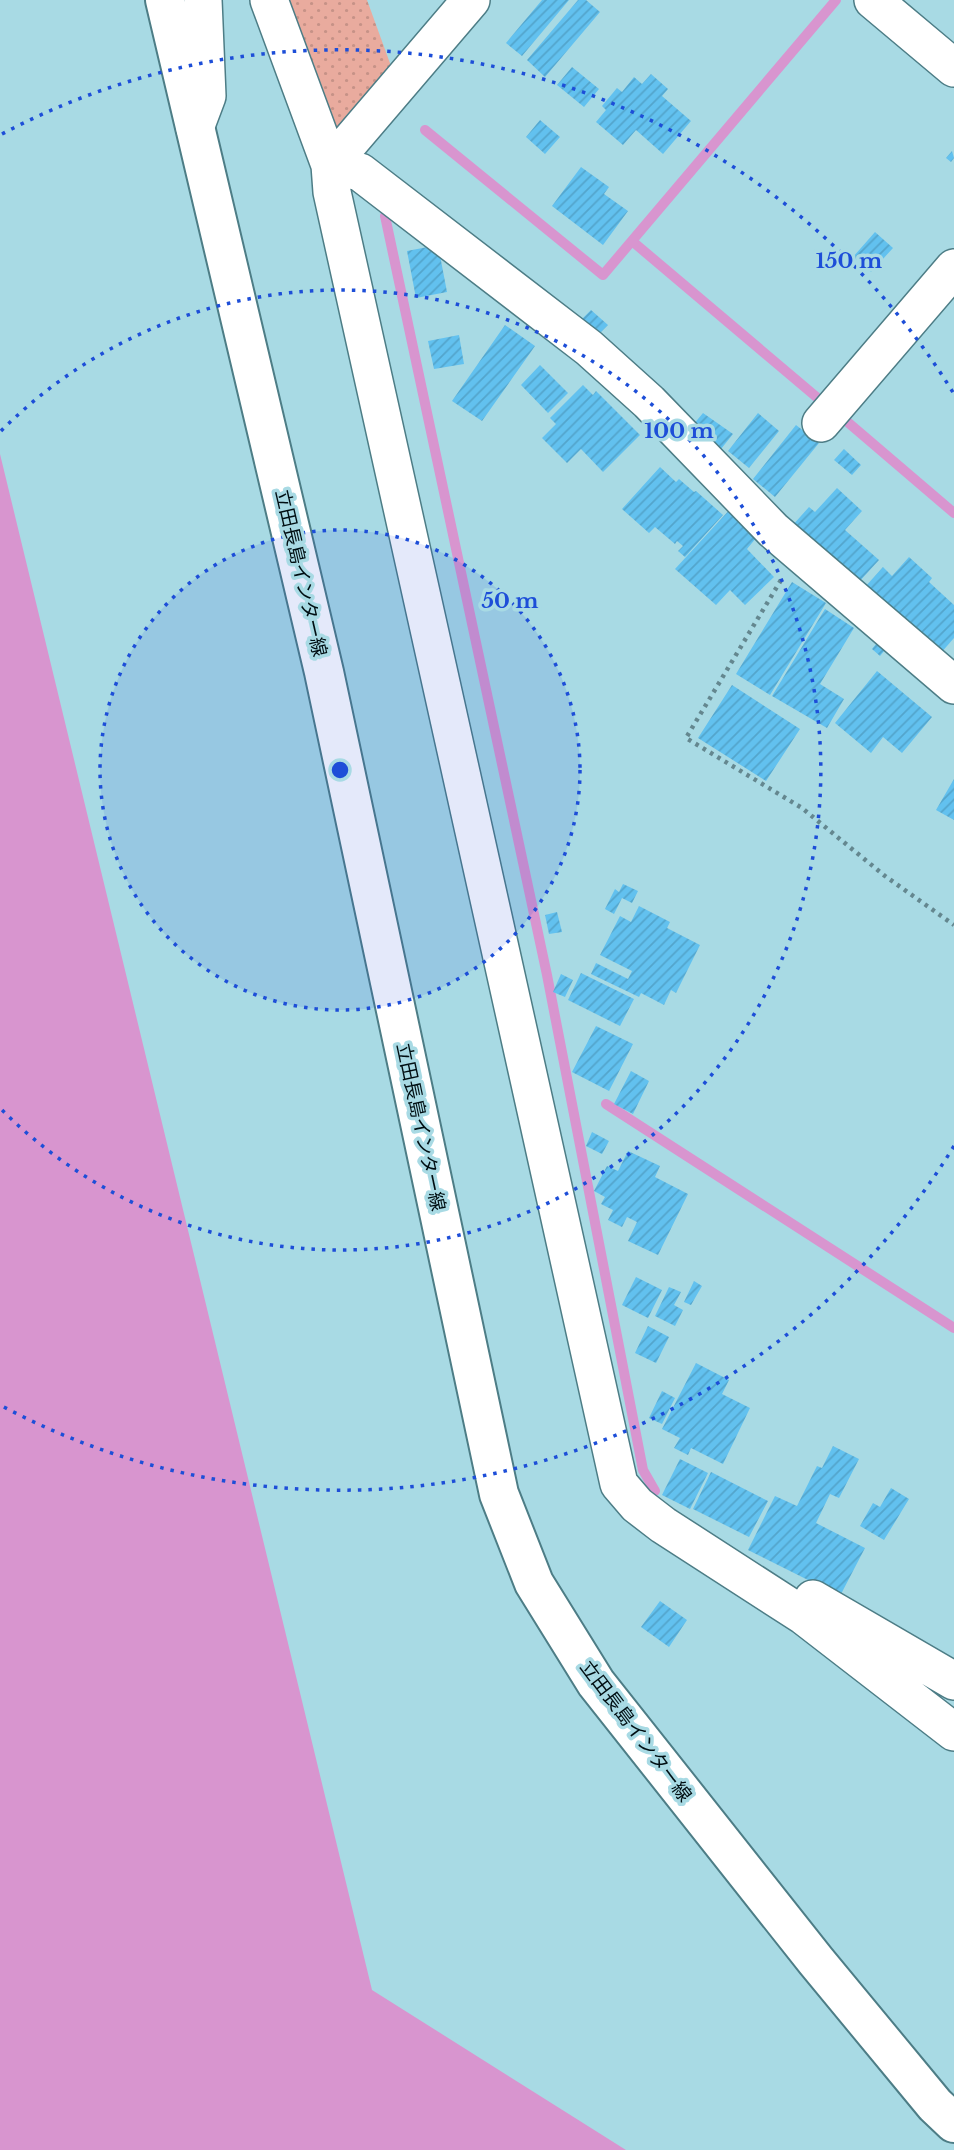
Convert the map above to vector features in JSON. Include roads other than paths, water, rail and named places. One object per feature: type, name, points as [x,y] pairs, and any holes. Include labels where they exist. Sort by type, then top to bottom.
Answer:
[{"type":"main road","name":"立田長島インター線","points":[[165,0],[324,672],[499,1494],[534,1583],[596,1682],[816,1962],[935,2105],[954,2123]]},
{"type":"street","points":[[195,128],[207,96],[203,0]]},
{"type":"street","points":[[269,0],[330,165],[332,192],[619,1484],[637,1505],[663,1525],[804,1616],[954,1732]]},
{"type":"street","points":[[330,165],[471,0]]},
{"type":"street","points":[[873,0],[954,68]]},
{"type":"street","points":[[330,165],[360,172],[589,348],[649,402],[797,552],[954,685]]},
{"type":"street","points":[[821,423],[954,268]]},
{"type":"street","points":[[663,1525],[818,1602],[954,1681]]},
{"type":"waterway","points":[[425,130],[603,275],[836,0]]},
{"type":"waterway","points":[[385,216],[547,975],[643,1470],[655,1491]]},
{"type":"waterway","points":[[632,241],[820,400]]},
{"type":"waterway","points":[[844,419],[954,513]]},
{"type":"waterway","points":[[606,1104],[954,1328]]}]
